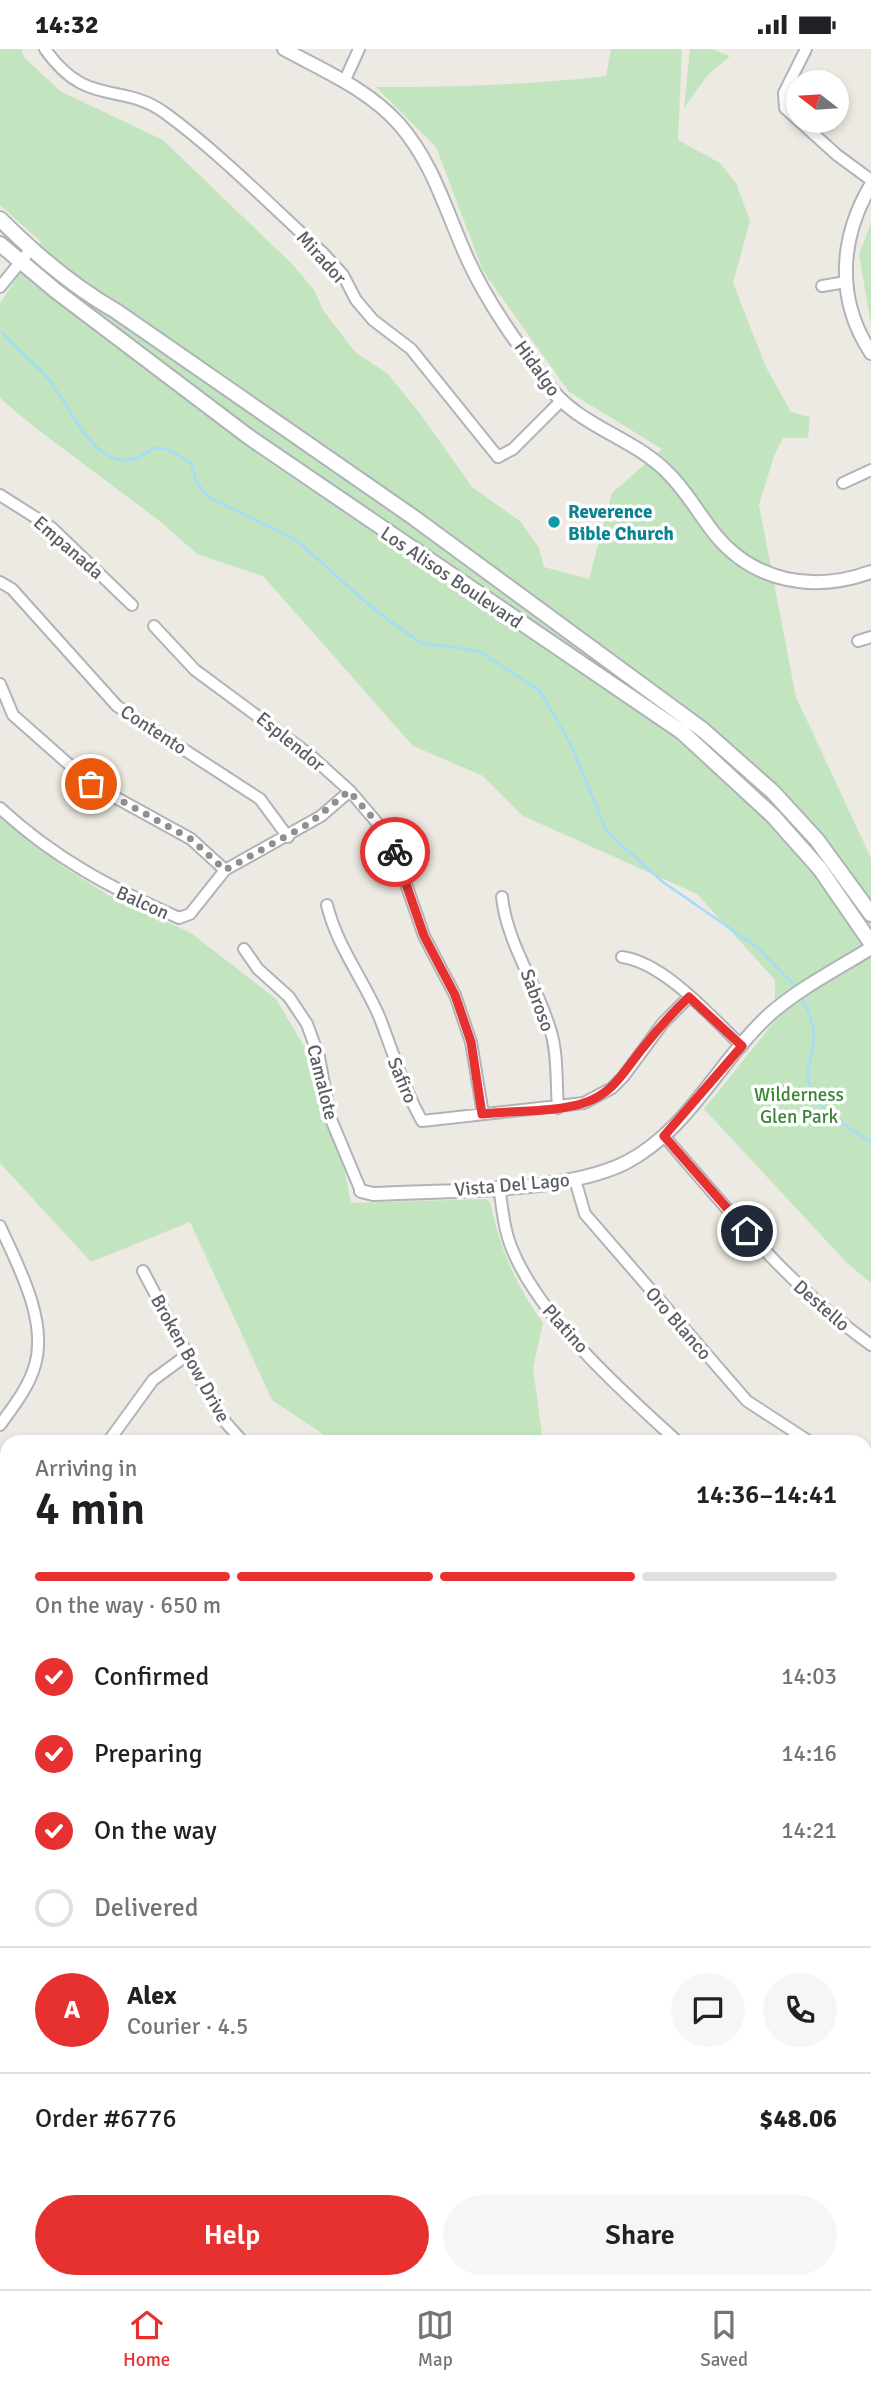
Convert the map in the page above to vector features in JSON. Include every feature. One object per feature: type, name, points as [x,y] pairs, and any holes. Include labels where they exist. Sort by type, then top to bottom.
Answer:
[{"type":"main road","name":"Los Alisos Boulevard","points":[[0,219],[31,249],[89,295],[413,517],[703,730],[773,792],[817,840],[871,914]]},
{"type":"main road","name":"Los Alisos Boulevard","points":[[0,244],[260,445],[682,732],[781,825],[820,869],[871,946]]},
{"type":"street","name":"Mirador","points":[[46,49],[56,64],[84,86],[163,111],[323,253],[343,275],[356,300],[373,320],[411,349],[498,457],[513,449],[561,401]]},
{"type":"street","name":"Hidalgo","points":[[284,49],[344,82],[382,109],[415,145],[437,183],[478,281],[561,401],[656,460],[676,481],[714,534],[732,553],[750,566],[773,576],[814,583],[837,582],[871,572]]},
{"type":"street","points":[[344,82],[359,49]]},
{"type":"street","points":[[806,49],[784,93],[785,108],[871,183],[849,234],[846,282],[853,322],[871,353]]},
{"type":"street","points":[[0,287],[31,249]]},
{"type":"street","points":[[822,286],[846,282]]},
{"type":"street","points":[[843,483],[871,470]]},
{"type":"street","name":"Empanada","points":[[0,495],[52,528],[132,605]]},
{"type":"street","name":"Contento","points":[[0,582],[12,589],[117,706],[260,799],[288,837]]},
{"type":"street","name":"Esplendor","points":[[153,626],[195,670],[291,738],[349,791],[379,825],[395,852],[424,936],[455,995],[471,1042],[482,1114]]},
{"type":"street","points":[[858,641],[871,637]]},
{"type":"street","points":[[0,684],[13,715],[91,784],[191,839],[225,870]]},
{"type":"street","name":"Balcon","points":[[0,808],[78,869],[108,887],[179,918],[190,914],[225,870],[288,837],[321,816],[349,791]]},
{"type":"street","name":"Sabroso","points":[[502,897],[505,923],[531,975],[552,1035],[558,1108]]},
{"type":"street","name":"Safiro","points":[[327,905],[334,934],[374,1008],[405,1091],[422,1121],[584,1103],[612,1088],[663,1023],[689,997]]},
{"type":"street","name":"Vista Del Lago","points":[[361,1191],[373,1194],[575,1180],[623,1164],[664,1136],[770,1014],[871,946]]},
{"type":"street","name":"Camalote","points":[[244,949],[258,969],[289,997],[307,1024],[318,1057],[330,1117],[361,1191]]},
{"type":"street","points":[[622,957],[646,963],[689,997],[742,1046]]},
{"type":"street","name":"Destello","points":[[664,1136],[783,1270],[811,1298],[871,1345]]},
{"type":"street","name":"Oro Blanco","points":[[575,1180],[584,1214],[747,1401],[799,1435]]},
{"type":"street","name":"Platino","points":[[499,1187],[510,1246],[525,1277],[544,1305],[608,1374],[671,1435]]},
{"type":"street","points":[[0,1226],[33,1312],[39,1345],[29,1381],[0,1425]]},
{"type":"street","name":"Broken Bow Drive","points":[[143,1271],[220,1416],[237,1435]]},
{"type":"street","points":[[113,1435],[153,1380],[187,1355]]},
{"type":"green space","name":"Wilderness Glen Park","points":[[0,49],[21,49],[24,57],[60,91],[163,140],[293,265],[314,290],[323,310],[355,352],[388,374],[472,487],[521,522],[539,548],[544,567],[589,579],[612,493],[662,449],[569,392],[483,271],[436,147],[376,87],[491,85],[606,76],[611,49],[682,49],[678,140],[720,163],[736,183],[750,221],[733,283],[766,367],[791,412],[810,417],[808,438],[783,438],[774,456],[759,505],[796,697],[871,858],[871,1283],[847,1263],[704,1109],[775,1021],[775,980],[697,894],[523,816],[483,776],[413,746],[263,576],[197,554],[161,522],[0,398],[0,303],[41,242],[0,205]]},
{"type":"green space","points":[[690,49],[712,49],[730,56],[707,76],[684,108]]},
{"type":"green space","points":[[871,223],[871,325],[859,255]]},
{"type":"green space","points":[[0,816],[62,866],[108,895],[191,933],[276,999],[307,1051],[321,1113],[344,1167],[351,1203],[485,1199],[490,1202],[510,1265],[524,1294],[543,1323],[533,1368],[542,1435],[324,1435],[272,1400],[190,1222],[91,1262],[0,1163]]},
{"type":"waterway","points":[[2,332],[45,375],[89,439],[103,452],[118,460],[134,459],[153,448],[168,449],[191,463],[197,483],[210,498],[296,540],[376,611],[421,643],[479,651],[540,691],[570,743],[607,832],[663,882],[757,947],[796,987]]},
{"type":"waterway","points":[[801,996],[814,1033],[808,1072],[812,1092],[830,1114],[871,1143]]},
{"type":"way so far","points":[[91,784],[191,839],[225,870],[288,837],[321,816],[349,791],[379,825],[395,852]]},
{"type":"place","name":"Reverence Bible Church","points":[[554,522]]},
{"type":"route","points":[[395,852],[424,936],[455,995],[471,1042],[482,1114],[558,1108],[584,1103],[600,1096],[623,1077],[638,1053],[689,997],[742,1046],[664,1136],[747,1231]]}]
